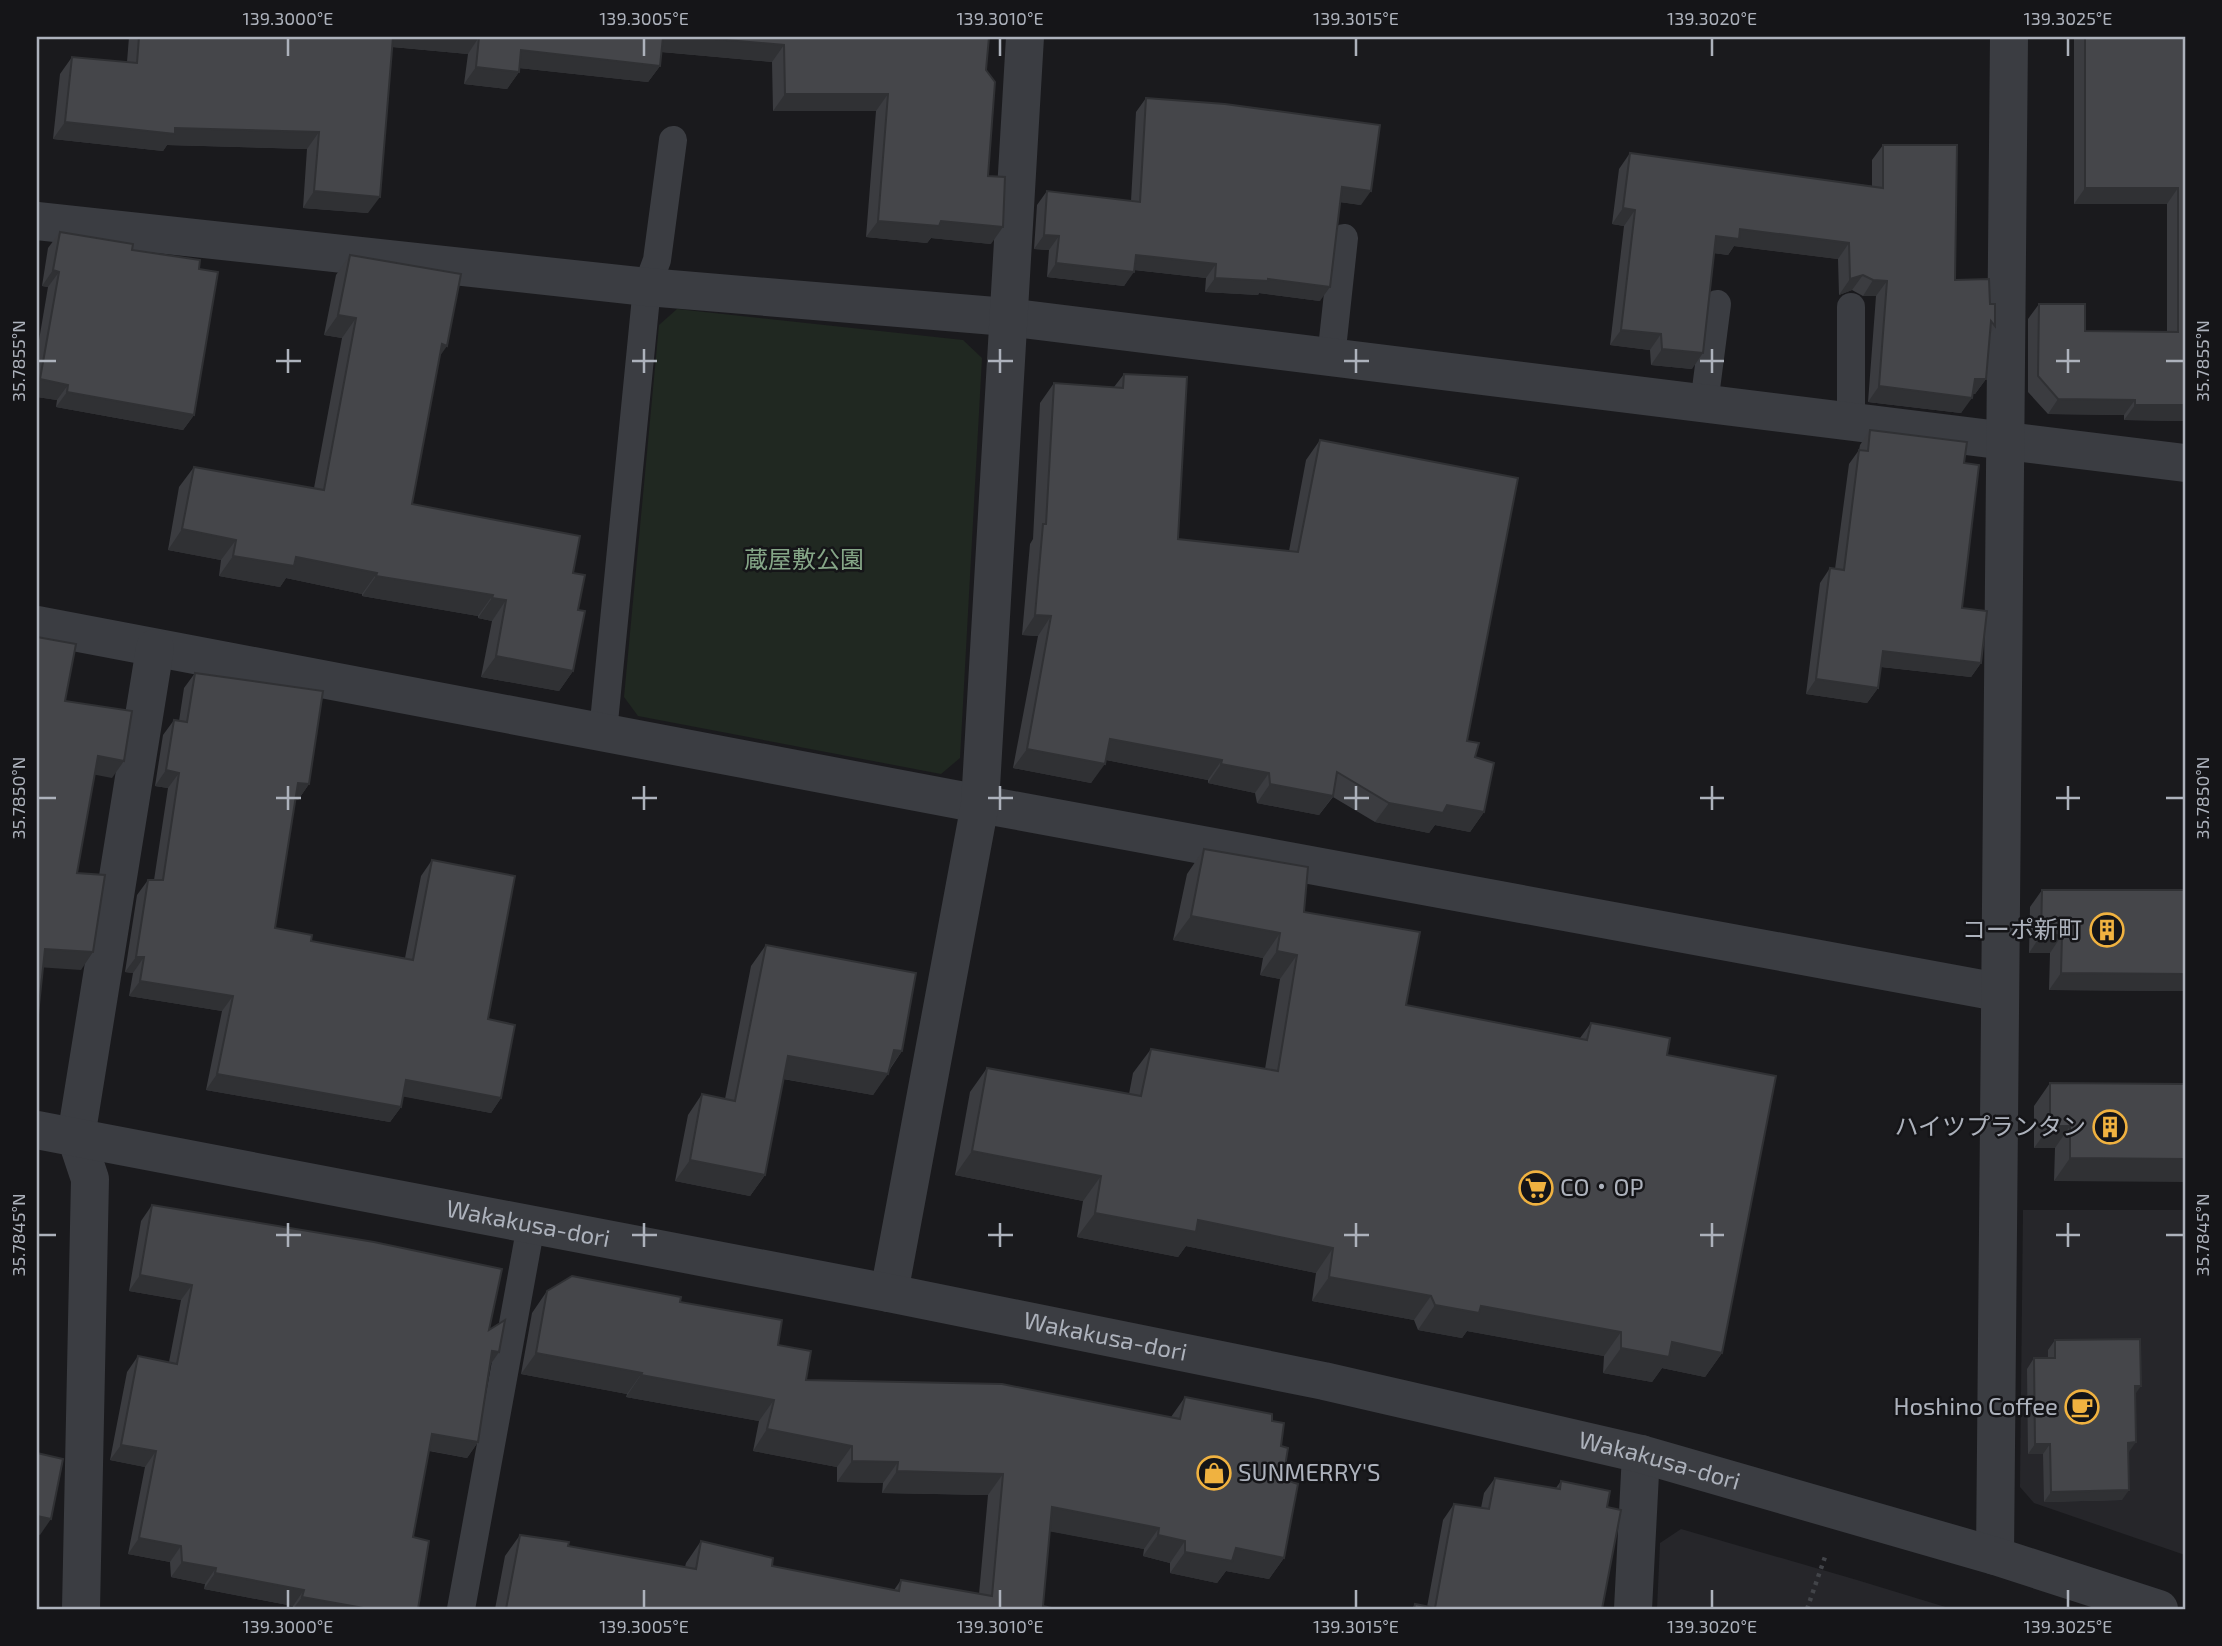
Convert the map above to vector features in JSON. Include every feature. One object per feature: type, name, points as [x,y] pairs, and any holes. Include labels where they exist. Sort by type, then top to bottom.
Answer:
[{"type":"street","points":[[889,1293],[980,804],[1025,37]]},
{"type":"street","points":[[1995,1556],[1998,992],[2009,37]]},
{"type":"street","points":[[37,221],[647,287],[1007,317],[2185,463]]},
{"type":"street","points":[[37,625],[980,804],[1998,992]]},
{"type":"street","points":[[81,1609],[90,1179],[76,1137],[155,648]]},
{"type":"street","name":"Wakakusa-dori","points":[[37,1130],[889,1293],[1324,1381],[1641,1454],[1995,1556],[2160,1609]]},
{"type":"street","points":[[1633,1609],[1641,1454]]},
{"type":"lane","points":[[603,732],[647,287],[657,260],[673,140]]},
{"type":"lane","points":[[1331,358],[1344,238]]},
{"type":"lane","points":[[1704,404],[1717,304]]},
{"type":"lane","points":[[1851,307],[1851,421]]},
{"type":"lane","points":[[461,1609],[531,1225]]},
{"type":"path","points":[[1807,1609],[1825,1557]]},
{"type":"shaded area","points":[[2023,1210],[2185,1210],[2185,1555],[2034,1503],[2020,1487]]},
{"type":"shaded area","points":[[1681,1529],[1952,1609],[1657,1609],[1660,1543]]},
{"type":"green space","name":"蔵屋敷公園","points":[[677,309],[963,340],[982,358],[960,758],[941,774],[638,716],[624,697],[659,325]]},
{"type":"building","points":[[139,37],[393,37],[380,197],[314,191],[319,132],[175,128],[175,134],[65,122],[72,57],[137,63]]},
{"type":"building","points":[[479,37],[663,37],[660,66],[521,50],[519,72],[476,67]]},
{"type":"building","points":[[692,37],[989,37],[986,70],[995,82],[988,176],[1005,177],[1003,227],[941,221],[939,226],[878,221],[888,94],[785,94],[784,45]]},
{"type":"building","points":[[2085,37],[2185,37],[2185,405],[2135,405],[2135,400],[2058,399],[2038,376],[2039,304],[2085,304],[2085,331],[2178,332],[2178,188],[2085,188]]},
{"type":"building","points":[[1146,98],[1225,104],[1380,125],[1371,191],[1342,187],[1330,287],[1268,279],[1215,278],[1216,264],[1136,255],[1134,272],[1056,263],[1059,236],[1044,235],[1047,191],[1140,202]]},
{"type":"building","points":[[1883,145],[1957,145],[1955,280],[1989,279],[1990,304],[1995,304],[1995,326],[1991,321],[1986,379],[1975,379],[1972,398],[1879,386],[1887,281],[1873,280],[1863,275],[1850,279],[1849,243],[1740,229],[1739,239],[1716,236],[1703,353],[1662,349],[1661,334],[1621,330],[1635,210],[1623,208],[1630,153],[1883,188]]},
{"type":"building","points":[[60,232],[133,244],[132,250],[200,260],[199,269],[218,272],[194,415],[67,392],[68,385],[40,379],[59,272],[53,270]]},
{"type":"building","points":[[350,255],[461,274],[447,346],[442,344],[412,504],[580,536],[573,573],[585,575],[578,610],[585,611],[573,671],[496,656],[506,600],[492,598],[493,595],[376,576],[377,573],[296,557],[294,566],[233,556],[236,540],[182,529],[194,467],[324,490],[356,318],[338,315]]},
{"type":"building","points":[[1124,374],[1187,377],[1178,539],[1298,552],[1320,440],[1518,478],[1467,741],[1479,743],[1475,757],[1494,763],[1484,812],[1447,805],[1443,813],[1389,803],[1337,772],[1333,796],[1270,784],[1269,773],[1221,764],[1222,760],[1110,739],[1105,764],[1027,749],[1051,616],[1035,615],[1043,524],[1046,524],[1054,383],[1123,388]]},
{"type":"building","points":[[1870,430],[1967,442],[1964,463],[1979,465],[1962,608],[1987,611],[1981,663],[1883,651],[1878,688],[1816,679],[1830,568],[1844,570],[1859,450],[1868,451]]},
{"type":"building","points":[[37,637],[76,644],[65,701],[132,711],[124,761],[98,756],[77,873],[105,875],[93,952],[45,949],[37,1024]]},
{"type":"building","points":[[195,673],[323,691],[309,784],[298,783],[275,928],[312,935],[311,941],[413,960],[432,860],[515,876],[488,1019],[515,1025],[501,1098],[406,1080],[401,1107],[217,1074],[233,996],[140,981],[144,957],[136,957],[148,880],[163,880],[179,773],[166,770],[174,720],[187,722]]},
{"type":"building","points":[[1204,849],[1308,867],[1304,912],[1420,932],[1406,1005],[1587,1040],[1591,1023],[1614,1027],[1670,1038],[1667,1055],[1776,1076],[1722,1353],[1672,1342],[1669,1357],[1621,1348],[1621,1332],[1481,1306],[1479,1313],[1435,1305],[1431,1296],[1329,1277],[1333,1248],[1198,1220],[1196,1232],[1095,1213],[1101,1176],[972,1151],[987,1068],[1141,1096],[1151,1049],[1278,1071],[1297,955],[1277,951],[1280,933],[1191,916]]},
{"type":"building","name":"コーポ新町","points":[[2042,890],[2185,890],[2185,974],[2061,973],[2062,935],[2041,935]]},
{"type":"building","points":[[766,945],[916,973],[902,1051],[894,1050],[888,1074],[788,1056],[765,1175],[690,1160],[702,1094],[735,1101]]},
{"type":"building","points":[[2050,1083],[2185,1084],[2185,1159],[2070,1158],[2070,1126],[2050,1126]]},
{"type":"building","points":[[152,1205],[374,1242],[502,1269],[489,1330],[505,1320],[499,1352],[492,1351],[478,1442],[432,1434],[413,1537],[429,1541],[418,1609],[369,1609],[302,1597],[304,1590],[215,1573],[216,1568],[182,1562],[181,1546],[139,1538],[156,1451],[121,1445],[138,1356],[177,1364],[192,1285],[140,1275]]},
{"type":"building","points":[[572,1276],[681,1297],[680,1302],[782,1320],[778,1345],[811,1351],[806,1380],[1002,1384],[1180,1419],[1185,1397],[1272,1414],[1272,1421],[1284,1423],[1281,1446],[1288,1448],[1283,1479],[1298,1484],[1284,1558],[1236,1548],[1232,1561],[1185,1552],[1185,1541],[1158,1535],[1159,1528],[1052,1507],[1043,1606],[1056,1609],[506,1609],[520,1535],[569,1542],[568,1546],[696,1569],[701,1541],[773,1558],[772,1566],[899,1591],[901,1580],[992,1596],[1003,1474],[897,1471],[898,1462],[852,1461],[852,1446],[767,1429],[774,1400],[536,1353],[547,1291]]},
{"type":"building","points":[[2140,1339],[2141,1386],[2135,1386],[2136,1442],[2128,1443],[2129,1490],[2051,1492],[2050,1444],[2035,1444],[2034,1358],[2055,1358],[2055,1340]]},
{"type":"building","points":[[37,1453],[63,1459],[51,1519],[37,1516]]},
{"type":"building","points":[[1495,1478],[1560,1489],[1561,1481],[1610,1491],[1607,1507],[1621,1510],[1602,1609],[1414,1609],[1415,1604],[1435,1608],[1454,1504],[1489,1509]]},
{"type":"place","name":"コーポ新町","points":[[2107,930]]},
{"type":"place","name":"ハイツプランタン","points":[[2110,1127]]},
{"type":"place","name":"CO・OP","points":[[1536,1188]]},
{"type":"place","name":"Hoshino Coffee","points":[[2082,1407]]},
{"type":"place","name":"SUNMERRY'S","points":[[1214,1473]]}]
